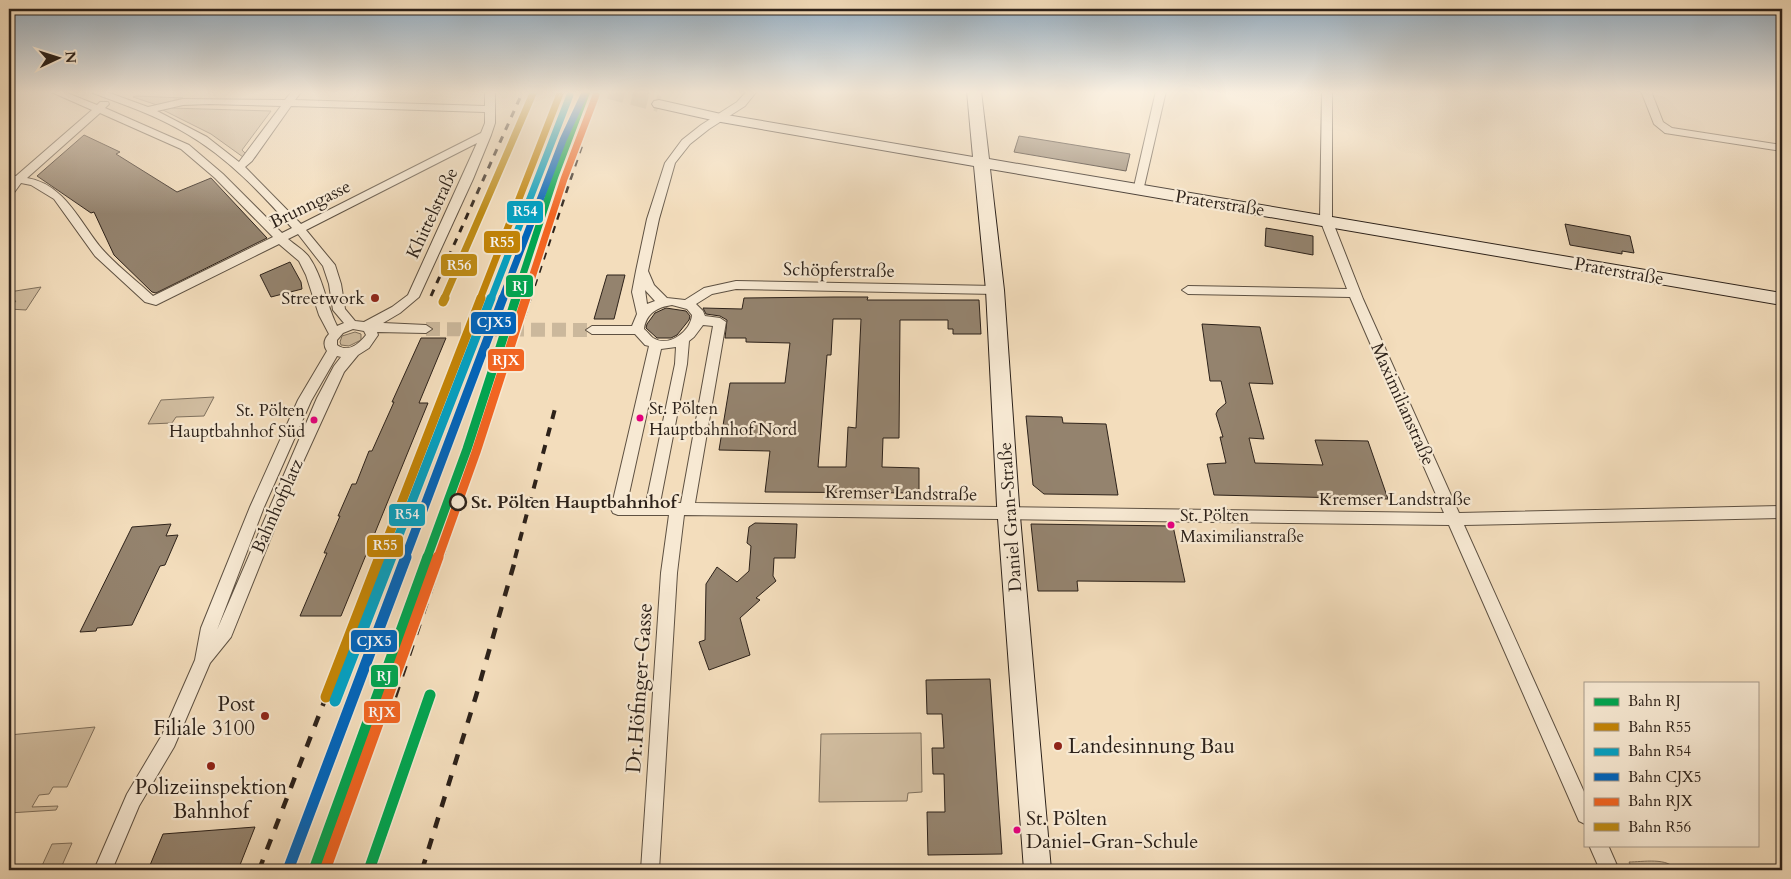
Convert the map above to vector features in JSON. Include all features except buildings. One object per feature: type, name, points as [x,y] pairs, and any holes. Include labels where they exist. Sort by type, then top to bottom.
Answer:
[{"type":"main road","name":"Praterstraße","points":[[803,132],[1782,299]]},
{"type":"main road","name":"Daniel Gran-Straße","points":[[979,132],[995,290],[1009,513],[1037,870]]},
{"type":"street","points":[[9,192],[14,179],[70,132]]},
{"type":"street","points":[[153,132],[185,147],[219,176],[280,238],[304,259],[312,275],[325,315],[335,334]]},
{"type":"street","points":[[189,132],[202,139],[239,167],[300,229],[329,265],[335,284],[339,310],[352,325]]},
{"type":"street","points":[[239,167],[248,159],[267,132]]},
{"type":"street","name":"Khittelstraße","points":[[368,327],[413,297],[468,179],[487,132]]},
{"type":"street","points":[[643,314],[638,292],[653,219],[670,163],[686,142],[699,132]]},
{"type":"street","points":[[1138,190],[1151,132]]},
{"type":"street","name":"Maximilianstraße","points":[[1327,132],[1326,220],[1355,293],[1453,519],[1584,813]]},
{"type":"street","points":[[1674,132],[1782,148]]},
{"type":"street","name":"Brunngasse","points":[[14,179],[34,182],[58,197],[99,252],[149,299],[160,300],[486,135]]},
{"type":"street","points":[[642,271],[649,287],[664,302]]},
{"type":"street","name":"Schöpferstraße","points":[[687,304],[708,291],[736,285],[995,290]]},
{"type":"street","points":[[1188,290],[1355,293]]},
{"type":"street","points":[[664,302],[687,304],[696,310],[700,320],[698,327],[692,335],[683,340],[670,344],[656,344],[642,336],[638,330],[638,322],[648,309],[664,302]]},
{"type":"street","name":"Dr.Höfinger-Gasse","points":[[650,870],[669,573],[720,322],[700,320]]},
{"type":"street","points":[[353,352],[346,353],[334,350],[330,343],[335,334],[352,325],[426,329]]},
{"type":"street","points":[[368,327],[372,335],[369,342]]},
{"type":"street","points":[[369,342],[406,329]]},
{"type":"street","points":[[592,330],[638,330]]},
{"type":"street","points":[[652,509],[681,364],[683,340]]},
{"type":"street","name":"Bahnhofplatz","points":[[203,660],[224,632],[272,516],[324,398],[339,369],[353,352],[369,342]]},
{"type":"street","name":"Kremser Landstraße","points":[[656,344],[618,509],[682,508],[1453,519],[1782,512]]},
{"type":"street","name":"Bahnhofplatz","points":[[103,870],[133,800],[168,741],[203,660],[209,628],[258,507],[306,400],[334,350]]},
{"type":"street","points":[[1598,846],[1610,870]]},
{"type":"shaded area","points":[[207,132],[255,132],[242,150],[246,154],[243,157]]},
{"type":"shaded area","points":[[41,287],[26,310],[9,309],[16,301],[9,301],[9,292]]},
{"type":"shaded area","points":[[355,332],[361,334],[361,340],[349,346],[341,345],[342,336]]},
{"type":"shaded area","points":[[214,397],[204,416],[176,417],[172,423],[148,424],[161,400]]},
{"type":"shaded area","points":[[95,727],[67,787],[53,787],[49,794],[39,795],[32,807],[58,806],[56,810],[9,813],[9,735]]},
{"type":"shaded area","points":[[921,733],[922,792],[908,793],[907,801],[819,802],[821,734]]},
{"type":"shaded area","points":[[72,843],[60,870],[40,870],[52,844]]},
{"type":"shaded area","points":[[1629,862],[1667,863],[1675,870],[1633,870]]},
{"type":"tunnel","points":[[426,329],[592,330]]},
{"type":"railway","points":[[431,296],[505,132]]},
{"type":"railway","points":[[530,299],[583,142]]},
{"type":"railway","points":[[442,558],[530,298]]},
{"type":"railway","points":[[515,558],[556,405]]},
{"type":"railway","points":[[395,697],[442,557]]},
{"type":"railway","points":[[422,870],[476,696],[516,557]]},
{"type":"railway","points":[[259,870],[326,697]]},
{"type":"rail line","name":"R56","points":[[443,302],[516,132]]},
{"type":"rail line","name":"R55","points":[[326,697],[545,132]]},
{"type":"rail line","name":"R54","points":[[335,701],[556,132]]},
{"type":"rail line","name":"CJX5","points":[[288,870],[567,132]]},
{"type":"rail line","name":"RJ","points":[[314,870],[467,449],[555,176],[572,132]]},
{"type":"rail line","name":"RJX","points":[[325,870],[476,452],[564,179],[582,132]]},
{"type":"rail line","name":"RJ","points":[[369,870],[430,695]]},
{"type":"place","name":"Streetwork","points":[[375,298]]},
{"type":"place","name":"St. Pölten Hauptbahnhof Nord","points":[[640,418]]},
{"type":"place","name":"St. Pölten Hauptbahnhof Süd","points":[[314,420]]},
{"type":"place","name":"St. Pölten Hauptbahnhof","points":[[458,502]]},
{"type":"place","name":"St. Pölten Maximilianstraße","points":[[1171,525]]},
{"type":"place","name":"Post Filiale 3100","points":[[265,716]]},
{"type":"place","name":"Landesinnung Bau","points":[[1058,746]]},
{"type":"place","name":"Polizeiinspektion Bahnhof","points":[[211,766]]},
{"type":"place","name":"St. Pölten Daniel-Gran-Schule","points":[[1017,830]]}]
